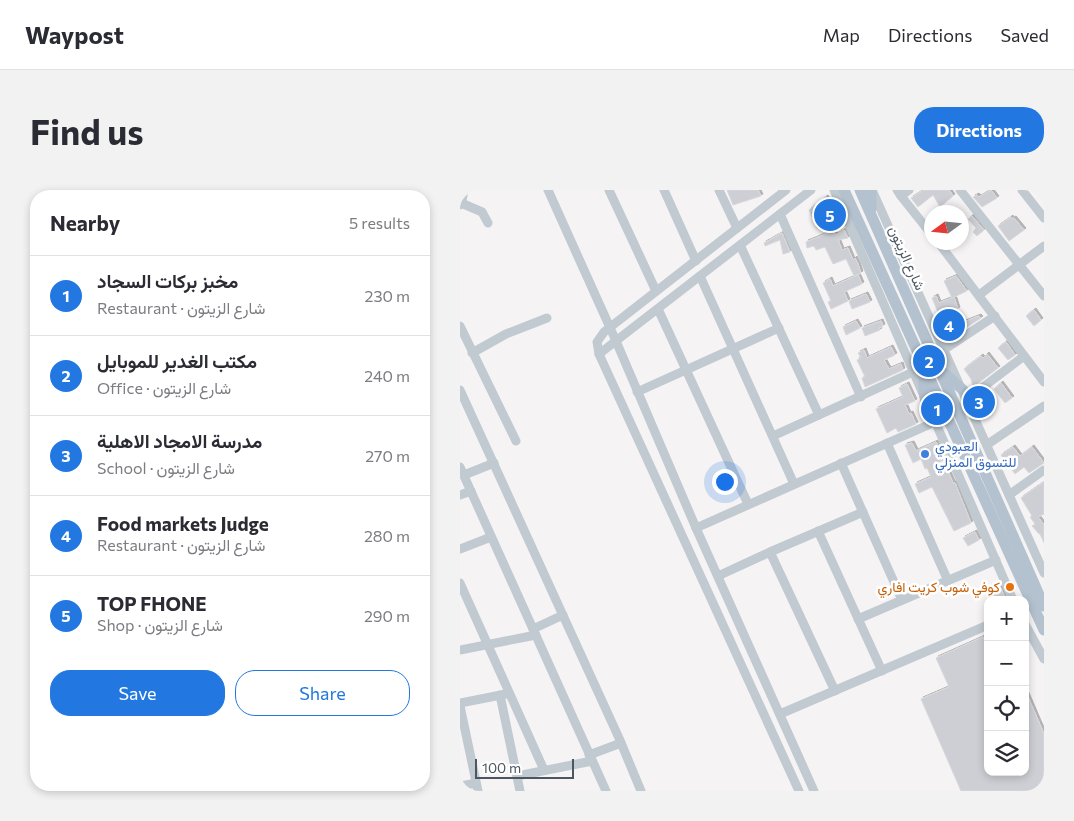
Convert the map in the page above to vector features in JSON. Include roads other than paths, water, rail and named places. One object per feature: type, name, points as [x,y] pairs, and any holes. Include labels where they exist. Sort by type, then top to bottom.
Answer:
[{"type":"main road","name":"شارع الزيتون","points":[[844,190],[851,217],[893,295],[920,357]]},
{"type":"main road","name":"شارع الزيتون","points":[[860,190],[906,290],[1044,606]]},
{"type":"main road","points":[[872,190],[871,205],[874,220]]},
{"type":"main road","points":[[893,295],[899,297],[906,290]]},
{"type":"main road","points":[[904,321],[909,313],[915,314]]},
{"type":"main road","points":[[920,357],[924,370],[926,402]]},
{"type":"main road","points":[[920,357],[1044,630]]},
{"type":"main road","points":[[939,366],[965,395]]},
{"type":"street","points":[[464,190],[461,204],[482,212],[488,223]]},
{"type":"street","points":[[548,190],[814,791]]},
{"type":"street","points":[[609,190],[656,291]]},
{"type":"street","points":[[664,190],[696,261]]},
{"type":"street","points":[[719,190],[738,228]]},
{"type":"street","points":[[786,190],[600,335],[597,342],[600,354],[799,791]]},
{"type":"street","points":[[600,354],[811,190]]},
{"type":"street","points":[[834,190],[851,217],[913,372],[1011,596]]},
{"type":"street","points":[[872,190],[988,444],[1009,495],[1042,561],[1044,573]]},
{"type":"street","points":[[909,190],[899,193],[924,225]]},
{"type":"street","points":[[960,190],[1044,296]]},
{"type":"street","points":[[1022,190],[1044,217]]},
{"type":"street","points":[[780,214],[862,397]]},
{"type":"street","points":[[740,245],[819,416]]},
{"type":"street","points":[[979,296],[1044,246]]},
{"type":"street","points":[[944,250],[1044,382]]},
{"type":"street","points":[[700,276],[794,484]]},
{"type":"street","points":[[658,309],[748,504]]},
{"type":"street","points":[[945,349],[994,316]]},
{"type":"street","points":[[472,353],[506,334],[547,318]]},
{"type":"street","points":[[460,326],[516,441]]},
{"type":"street","points":[[637,392],[779,328]]},
{"type":"street","points":[[965,395],[1024,356]]},
{"type":"street","points":[[773,436],[862,397],[913,372]]},
{"type":"street","points":[[460,390],[621,743],[641,791]]},
{"type":"street","points":[[988,444],[1044,406]]},
{"type":"street","points":[[696,528],[935,422]]},
{"type":"street","points":[[887,443],[948,581]]},
{"type":"street","points":[[494,463],[462,471],[606,791]]},
{"type":"street","points":[[841,463],[902,600]]},
{"type":"street","points":[[1009,495],[1044,470]]},
{"type":"street","points":[[460,495],[471,491]]},
{"type":"street","points":[[718,576],[863,512]]},
{"type":"street","points":[[818,531],[882,671]]},
{"type":"street","points":[[460,549],[491,537]]},
{"type":"street","points":[[770,552],[835,691]]},
{"type":"street","points":[[858,618],[996,560]]},
{"type":"street","points":[[460,583],[488,645],[505,695],[544,770]]},
{"type":"street","points":[[460,650],[488,645],[534,632],[563,615]]},
{"type":"street","points":[[780,714],[984,627]]},
{"type":"street","points":[[1029,631],[1044,659]]},
{"type":"street","points":[[460,786],[477,787],[460,705],[505,695]]},
{"type":"street","points":[[505,695],[520,791]]},
{"type":"street","points":[[517,776],[591,758],[621,743]]},
{"type":"place","name":"TOP FHONE","points":[[830,215]]},
{"type":"place","name":"Food markets Judge","points":[[949,325]]},
{"type":"place","name":"مكتب الغدير للموبايل","points":[[929,361]]},
{"type":"place","name":"مدرسة الامجاد الاهلية","points":[[979,402]]},
{"type":"place","name":"مخبز بركات السجاد","points":[[937,409]]},
{"type":"place","name":"العبودي للتسوق المنزلي","points":[[925,454]]},
{"type":"place","name":"كوفي شوب كريت افاري","points":[[1010,587]]}]
